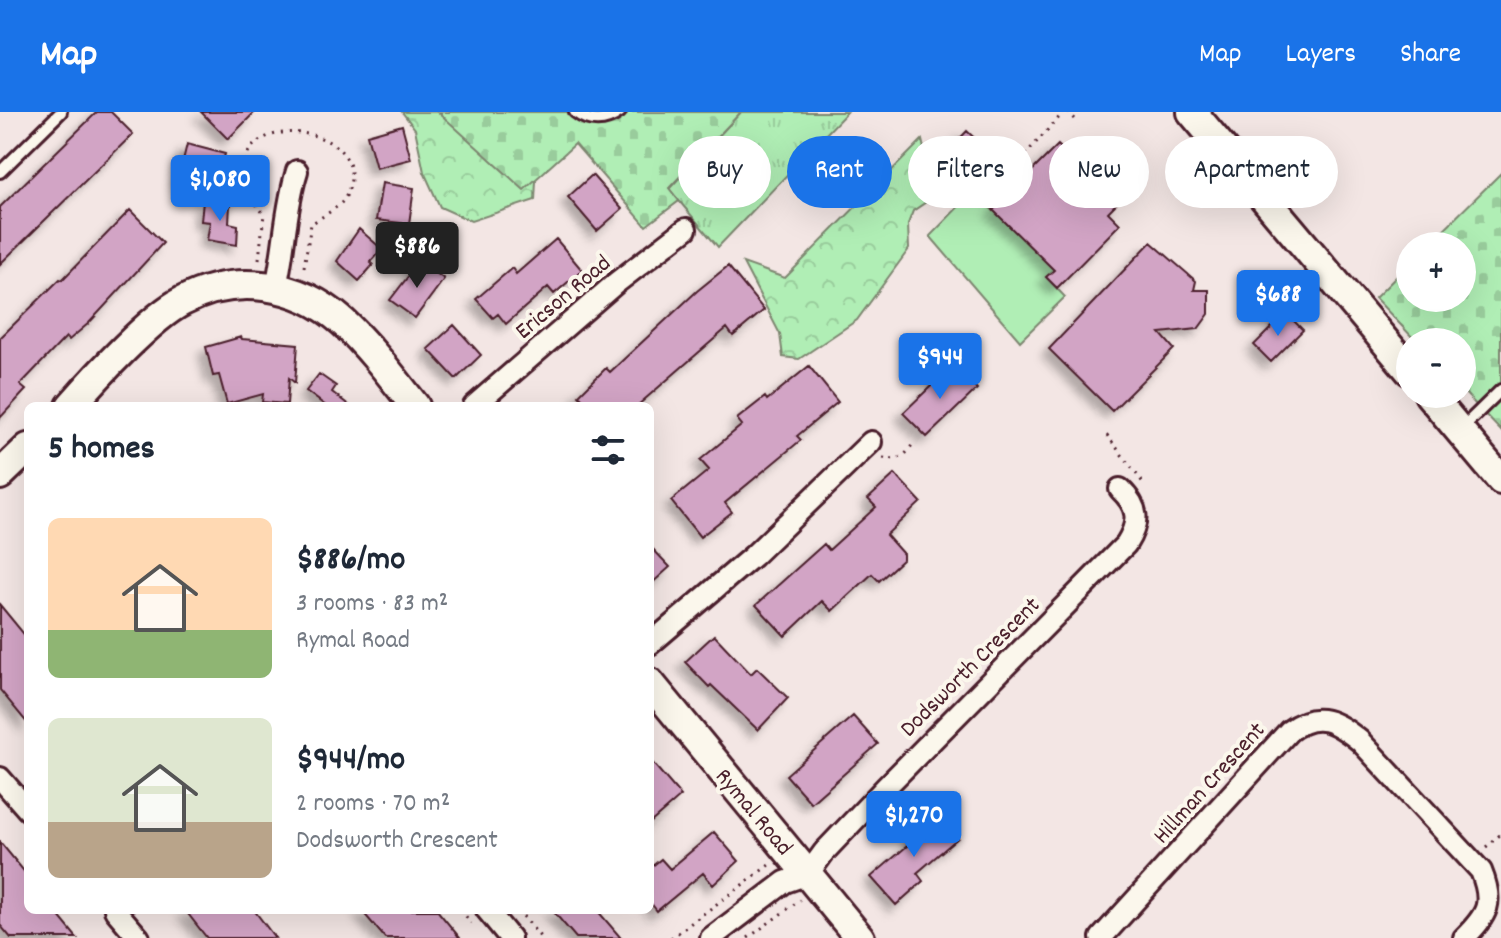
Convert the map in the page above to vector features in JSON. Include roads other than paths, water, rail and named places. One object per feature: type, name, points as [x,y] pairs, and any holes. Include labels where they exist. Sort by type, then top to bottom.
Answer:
[{"type":"street","points":[[1192,112],[1396,354]]},
{"type":"street","points":[[276,287],[289,197],[297,171]]},
{"type":"street","name":"Ericson Road","points":[[479,402],[616,283],[686,229]]},
{"type":"street","points":[[75,402],[163,314],[183,300],[233,286],[276,287],[307,297],[342,322],[412,402]]},
{"type":"street","points":[[1441,408],[1501,480]]},
{"type":"street","points":[[654,641],[877,450]]},
{"type":"street","points":[[0,475],[24,452]]},
{"type":"street","name":"Dodsworth Crescent","points":[[804,887],[824,852],[1126,544],[1132,534],[1135,513],[1133,502],[1120,489]]},
{"type":"street","name":"Rymal Road","points":[[654,688],[804,887],[860,938]]},
{"type":"street","name":"Hillman Crescent","points":[[1101,938],[1289,731],[1300,722],[1321,719],[1339,724],[1360,741],[1481,871],[1488,888],[1489,904],[1479,923],[1464,938]]},
{"type":"street","points":[[0,778],[24,805]]},
{"type":"street","points":[[711,938],[785,882],[804,887]]},
{"type":"street","points":[[118,914],[139,938]]},
{"type":"street","points":[[490,914],[510,938]]},
{"type":"lane","points":[[0,172],[61,112]]},
{"type":"lane","points":[[575,112],[594,121],[620,112]]},
{"type":"lane","points":[[1459,430],[1501,390]]}]
